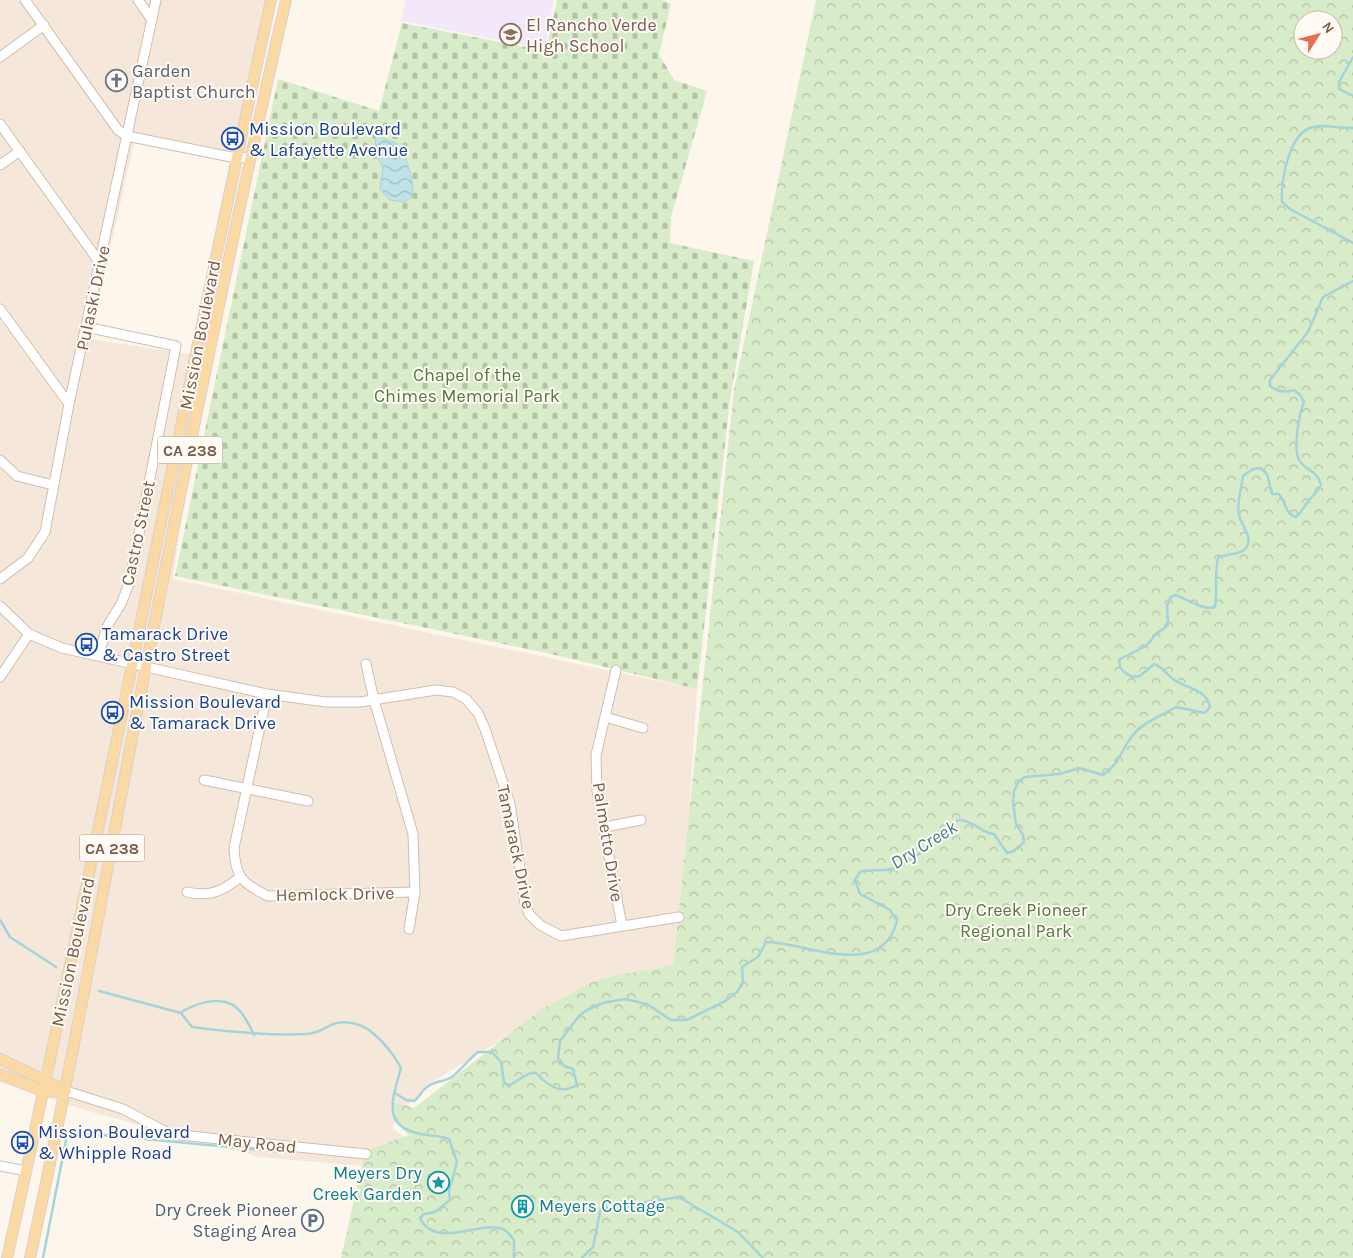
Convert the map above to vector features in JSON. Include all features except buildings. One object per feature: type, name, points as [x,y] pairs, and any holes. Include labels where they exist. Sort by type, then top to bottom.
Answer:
[{"type":"main road","name":"Mission Boulevard","points":[[7,1258],[47,1080],[134,664],[236,158],[271,0]]},
{"type":"main road","name":"Mission Boulevard","points":[[30,1258],[66,1090],[147,666],[250,157],[286,0]]},
{"type":"main road","points":[[0,1059],[66,1090]]},
{"type":"main road","points":[[0,1074],[44,1092],[66,1090]]},
{"type":"street","points":[[25,0],[118,130],[127,136],[236,158],[250,157]]},
{"type":"street","points":[[138,0],[152,20]]},
{"type":"street","name":"Pulaski Drive","points":[[0,579],[28,558],[45,532],[69,404],[156,0]]},
{"type":"street","points":[[0,57],[44,25]]},
{"type":"street","points":[[0,124],[100,262]]},
{"type":"street","points":[[0,166],[20,151]]},
{"type":"street","points":[[0,309],[69,404]]},
{"type":"street","name":"Castro Street","points":[[86,327],[176,346],[129,584],[121,604],[108,625],[98,656]]},
{"type":"street","points":[[0,460],[6,468],[24,479],[54,485]]},
{"type":"street","name":"Tamarack Drive","points":[[0,606],[29,634],[62,648],[267,694],[326,702],[374,700],[436,690],[453,692],[466,699],[478,713],[485,729],[510,804],[525,903],[529,914],[540,926],[561,936],[679,917]]},
{"type":"street","points":[[0,677],[29,634]]},
{"type":"street","points":[[366,664],[374,700],[413,834],[415,892],[409,928]]},
{"type":"street","name":"Palmetto Drive","points":[[616,670],[596,754],[597,791],[622,926]]},
{"type":"street","points":[[187,892],[200,895],[212,894],[227,888],[240,877],[234,862],[234,848],[267,694]]},
{"type":"street","points":[[605,717],[643,728]]},
{"type":"street","points":[[204,780],[308,801]]},
{"type":"street","points":[[605,827],[641,820]]},
{"type":"street","name":"Hemlock Drive","points":[[240,877],[252,888],[268,896],[415,892]]},
{"type":"street","name":"May Road","points":[[66,1090],[123,1109],[170,1134],[366,1154]]},
{"type":"street","points":[[0,1166],[26,1172]]},
{"type":"shaded area","points":[[0,0],[271,0],[238,164],[134,143],[90,339],[201,356],[173,579],[697,689],[689,813],[671,984],[513,1033],[427,1085],[409,1104],[392,1128],[407,1139],[373,1167],[260,1157],[91,1112],[0,1082]]},
{"type":"shaded area","name":"El Rancho Verde High School","points":[[406,0],[554,0],[544,49],[401,21]]},
{"type":"green space","name":"Chapel of the Chimes Memorial Park","points":[[557,0],[663,0],[671,4],[659,54],[674,80],[707,91],[671,217],[670,243],[754,261],[730,400],[697,689],[547,653],[175,576],[278,79],[379,111],[402,23],[546,51]]},
{"type":"green space","name":"Dry Creek Pioneer Regional Park","points":[[816,0],[1353,0],[1353,1258],[341,1258],[365,1151],[409,1135],[393,1120],[395,1102],[414,1108],[542,1009],[599,979],[673,965],[734,390]]},
{"type":"water","points":[[379,134],[398,145],[407,162],[413,192],[412,197],[404,202],[390,200],[380,189],[383,168],[374,149],[376,136]]},
{"type":"waterway","name":"Dry Creek","points":[[1353,57],[1339,82],[1339,89],[1353,96]]},
{"type":"waterway","name":"Dry Creek","points":[[1353,128],[1320,126],[1310,128],[1302,133],[1296,140],[1287,160],[1282,193],[1282,202],[1290,209],[1353,243]]},
{"type":"waterway","name":"Dry Creek","points":[[395,1093],[406,1100],[414,1101],[430,1085],[452,1077],[478,1052],[492,1052],[501,1062],[504,1082],[508,1086],[530,1073],[536,1073],[555,1088],[571,1088],[577,1085],[573,1069],[564,1066],[558,1058],[560,1041],[579,1016],[587,1010],[603,1003],[624,999],[647,1004],[671,1020],[687,1020],[725,1001],[737,992],[743,983],[742,967],[758,957],[766,942],[840,954],[859,954],[875,950],[888,939],[897,921],[890,910],[860,894],[855,880],[860,872],[886,870],[901,865],[924,850],[947,828],[959,820],[969,822],[994,834],[1007,853],[1014,851],[1024,842],[1023,835],[1016,824],[1013,802],[1014,791],[1019,781],[1025,777],[1060,774],[1079,768],[1103,775],[1117,761],[1137,730],[1147,723],[1176,707],[1205,713],[1210,707],[1208,701],[1200,692],[1173,679],[1159,666],[1154,664],[1140,676],[1133,677],[1122,670],[1119,662],[1120,659],[1146,646],[1157,633],[1166,627],[1168,624],[1167,606],[1171,597],[1176,595],[1200,606],[1215,607],[1218,558],[1241,552],[1246,548],[1249,540],[1238,511],[1243,476],[1253,469],[1261,468],[1267,474],[1272,494],[1279,494],[1287,511],[1296,517],[1320,487],[1317,476],[1302,464],[1297,455],[1297,431],[1304,402],[1294,390],[1278,391],[1273,388],[1270,386],[1270,380],[1308,332],[1323,297],[1353,281]]},
{"type":"waterway","name":"Dry Creek","points":[[0,920],[10,937],[56,967]]},
{"type":"waterway","name":"Dry Creek","points":[[99,991],[181,1013],[192,1027],[249,1033],[306,1034],[340,1022],[363,1026],[388,1049],[401,1068],[393,1099],[394,1117],[399,1124],[408,1130],[449,1139],[457,1162],[449,1191],[450,1200],[435,1212],[424,1214],[420,1218],[427,1227],[436,1232],[447,1233],[493,1227],[503,1229],[514,1240],[514,1258]]},
{"type":"waterway","name":"Dry Creek","points":[[182,1012],[205,1002],[225,1002],[239,1010],[254,1035]]},
{"type":"waterway","points":[[81,1133],[294,1153]]},
{"type":"waterway","points":[[43,1258],[67,1135]]},
{"type":"waterway","points":[[582,1258],[593,1247],[601,1207],[625,1209],[641,1203],[679,1197],[738,1232],[763,1258]]},
{"type":"place","name":"El Rancho Verde High School","points":[[510,35]]},
{"type":"place","name":"Garden Baptist Church","points":[[116,81]]},
{"type":"place","name":"Mission Boulevard & Lafayette Avenue","points":[[233,139]]},
{"type":"place","name":"Tamarack Drive & Castro Street","points":[[86,644]]},
{"type":"place","name":"Mission Boulevard & Tamarack Drive","points":[[113,712]]},
{"type":"place","name":"Mission Boulevard & Whipple Road","points":[[22,1142]]},
{"type":"place","name":"Meyers Dry Creek Garden","points":[[438,1183]]},
{"type":"place","name":"Meyers Cottage","points":[[523,1206]]},
{"type":"place","name":"Dry Creek Pioneer Staging Area","points":[[313,1220]]}]
